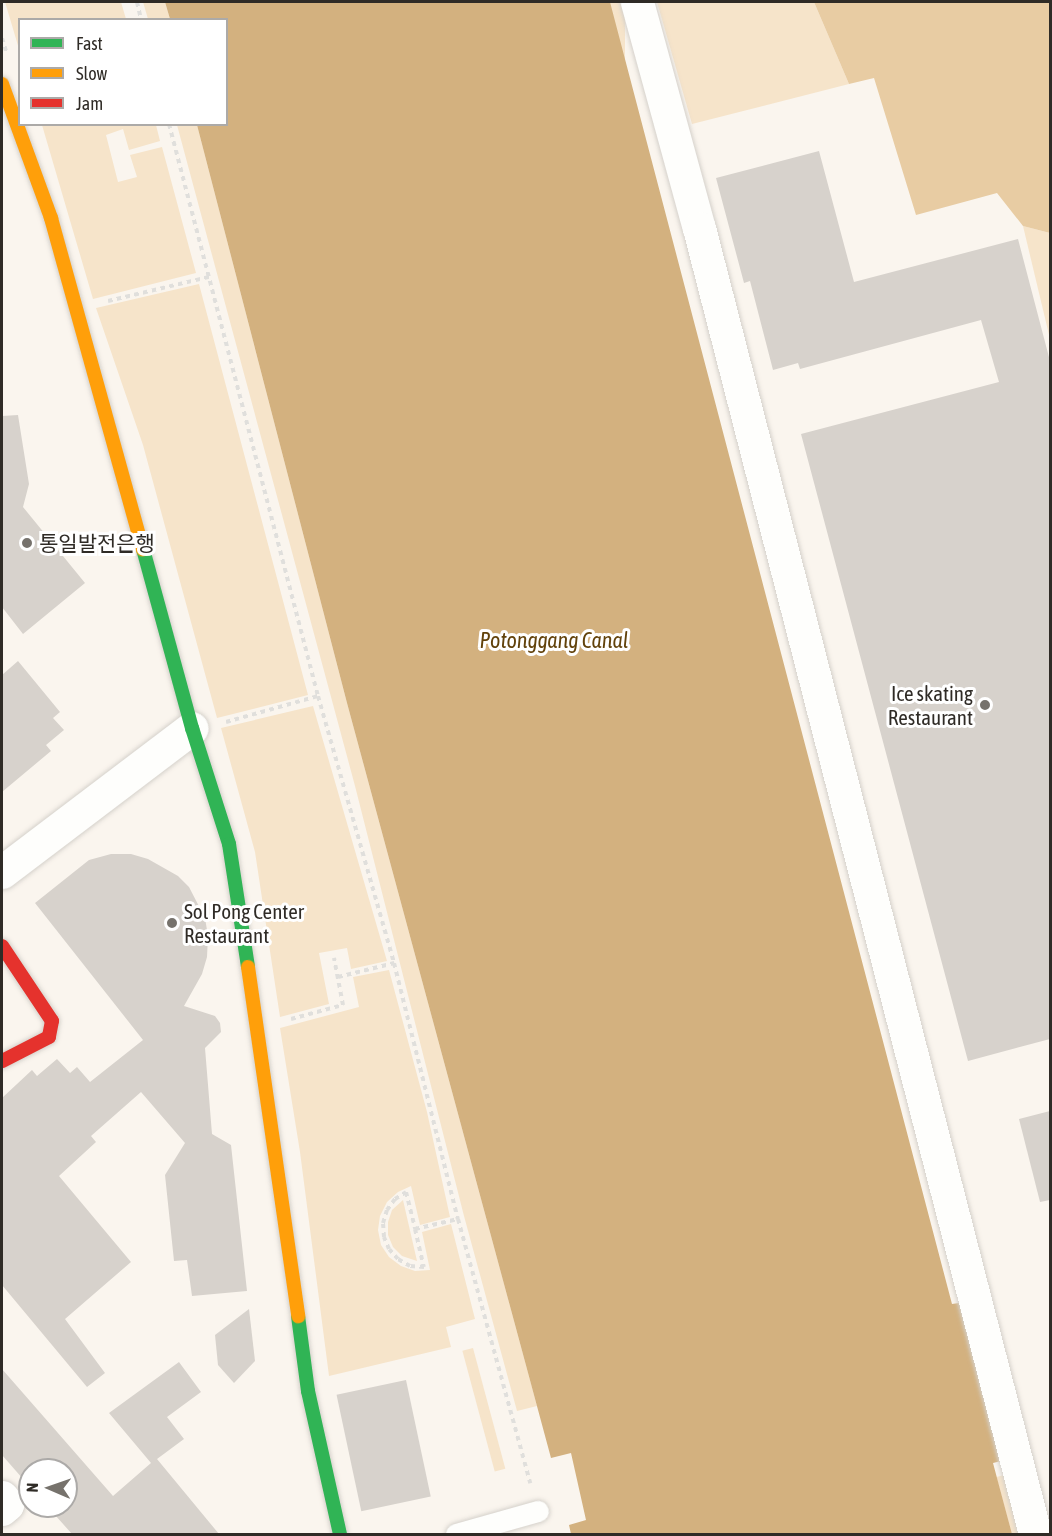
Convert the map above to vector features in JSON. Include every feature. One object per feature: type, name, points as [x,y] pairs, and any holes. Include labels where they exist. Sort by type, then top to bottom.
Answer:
[{"type":"street","points":[[637,2],[705,251],[1035,1534]]},
{"type":"street","points":[[2,84],[51,218],[192,728],[229,844],[258,1028],[308,1391],[340,1534]]},
{"type":"street","points":[[2,872],[192,728]]},
{"type":"street","points":[[2,946],[52,1021],[50,1037],[2,1061]]},
{"type":"street","points":[[2,1497],[7,1504],[2,1509]]},
{"type":"lane","points":[[456,1534],[538,1511]]},
{"type":"path","points":[[136,2],[140,18]]},
{"type":"path","points":[[170,126],[318,696],[394,963],[458,1219],[538,1511]]},
{"type":"path","points":[[106,301],[208,278]]},
{"type":"path","points":[[258,1028],[344,1005],[334,958]]},
{"type":"path","points":[[338,977],[394,963]]},
{"type":"path","points":[[406,1192],[413,1220],[415,1230],[424,1267],[410,1266],[398,1259],[388,1249],[384,1237],[383,1223],[387,1210],[395,1199],[406,1192]]},
{"type":"path","points":[[415,1230],[458,1219]]},
{"type":"shaded area","points":[[5,2],[121,2],[126,18],[18,18],[18,46]]},
{"type":"shaded area","points":[[143,2],[165,2],[170,18],[148,18]]},
{"type":"shaded area","points":[[610,2],[625,2],[625,1335],[610,1335]]},
{"type":"shaded area","points":[[657,2],[814,2],[849,84],[692,124]]},
{"type":"shaded area","points":[[814,2],[1050,2],[1050,233],[1023,226],[997,193],[916,215],[874,78],[849,84]]},
{"type":"shaded area","points":[[42,126],[156,126],[160,141],[129,150],[123,129],[106,135],[118,182],[137,177],[130,155],[162,147],[196,273],[93,299]]},
{"type":"shaded area","points":[[177,126],[197,126],[347,703],[537,1406],[517,1411],[464,1216],[355,786]]},
{"type":"shaded area","points":[[1023,226],[1050,233],[1050,339]]},
{"type":"shaded area","points":[[199,284],[308,695],[217,718],[143,445],[96,308]]},
{"type":"shaded area","points":[[313,706],[387,961],[351,969],[347,948],[319,953],[329,1004],[280,1017],[255,852],[221,728]]},
{"type":"shaded area","points":[[389,970],[427,1112],[450,1217],[420,1225],[411,1186],[398,1192],[387,1202],[380,1216],[378,1230],[381,1245],[389,1257],[401,1266],[415,1271],[430,1270],[422,1232],[451,1224],[475,1319],[446,1327],[451,1347],[329,1376],[300,1152],[280,1028],[359,1007],[353,977]]},
{"type":"shaded area","points":[[403,1200],[417,1261],[402,1256],[393,1247],[388,1235],[388,1222],[392,1210]]},
{"type":"shaded area","points":[[473,1348],[505,1469],[495,1472],[462,1351]]},
{"type":"shaded area","points":[[1011,1473],[1027,1534],[1012,1534],[997,1477]]},
{"type":"water","name":"Potonggang Canal","points":[[165,2],[610,2],[952,1304],[959,1303],[1001,1461],[993,1463],[1012,1534],[571,1534],[569,1525],[586,1520],[571,1453],[551,1458],[347,703],[197,126],[228,126],[228,18],[170,18]]},
{"type":"building","points":[[819,151],[854,282],[1018,239],[1050,361],[1050,1039],[968,1061],[801,434],[999,382],[981,320],[800,369],[798,363],[773,370],[750,281],[744,283],[716,178]]},
{"type":"building","name":"통일발전은행","points":[[18,415],[29,484],[23,507],[85,583],[23,634],[2,607],[2,416]]},
{"type":"building","points":[[18,661],[60,712],[53,718],[64,730],[46,745],[51,751],[2,792],[2,675]]},
{"type":"building","points":[[111,854],[131,854],[148,859],[178,876],[189,887],[205,918],[208,936],[207,957],[202,974],[184,1006],[215,1016],[220,1023],[221,1032],[205,1048],[212,1134],[231,1145],[247,1291],[192,1296],[187,1260],[174,1261],[165,1175],[185,1143],[141,1092],[91,1136],[96,1142],[59,1176],[131,1262],[65,1319],[105,1373],[87,1387],[2,1285],[2,1098],[32,1070],[37,1076],[57,1059],[70,1073],[77,1067],[90,1082],[143,1040],[35,903],[89,860]]},
{"type":"building","points":[[1050,1111],[1050,1200],[1040,1202],[1019,1119]]},
{"type":"building","points":[[249,1309],[255,1361],[234,1383],[218,1365],[215,1335]]},
{"type":"building","points":[[179,1362],[201,1392],[167,1417],[184,1439],[157,1459],[219,1534],[72,1534],[58,1518],[78,1518],[78,1458],[18,1458],[18,1473],[2,1455],[2,1369],[113,1496],[151,1463],[109,1413]]},
{"type":"building","points":[[406,1380],[431,1496],[361,1511],[337,1395]]},
{"type":"traffic: fast","points":[[143,549],[192,728],[229,844],[248,967]]},
{"type":"traffic: fast","points":[[298,1316],[308,1391],[340,1534]]},
{"type":"traffic: slow","points":[[2,84],[51,218],[143,549]]},
{"type":"traffic: slow","points":[[248,967],[298,1316]]},
{"type":"traffic: jam","points":[[2,946],[52,1021],[49,1037],[2,1061]]},
{"type":"place","name":"통일발전은행","points":[[27,543]]},
{"type":"place","name":"Ice skating Restaurant","points":[[985,705]]},
{"type":"place","name":"Sol Pong Center Restaurant","points":[[172,923]]}]
